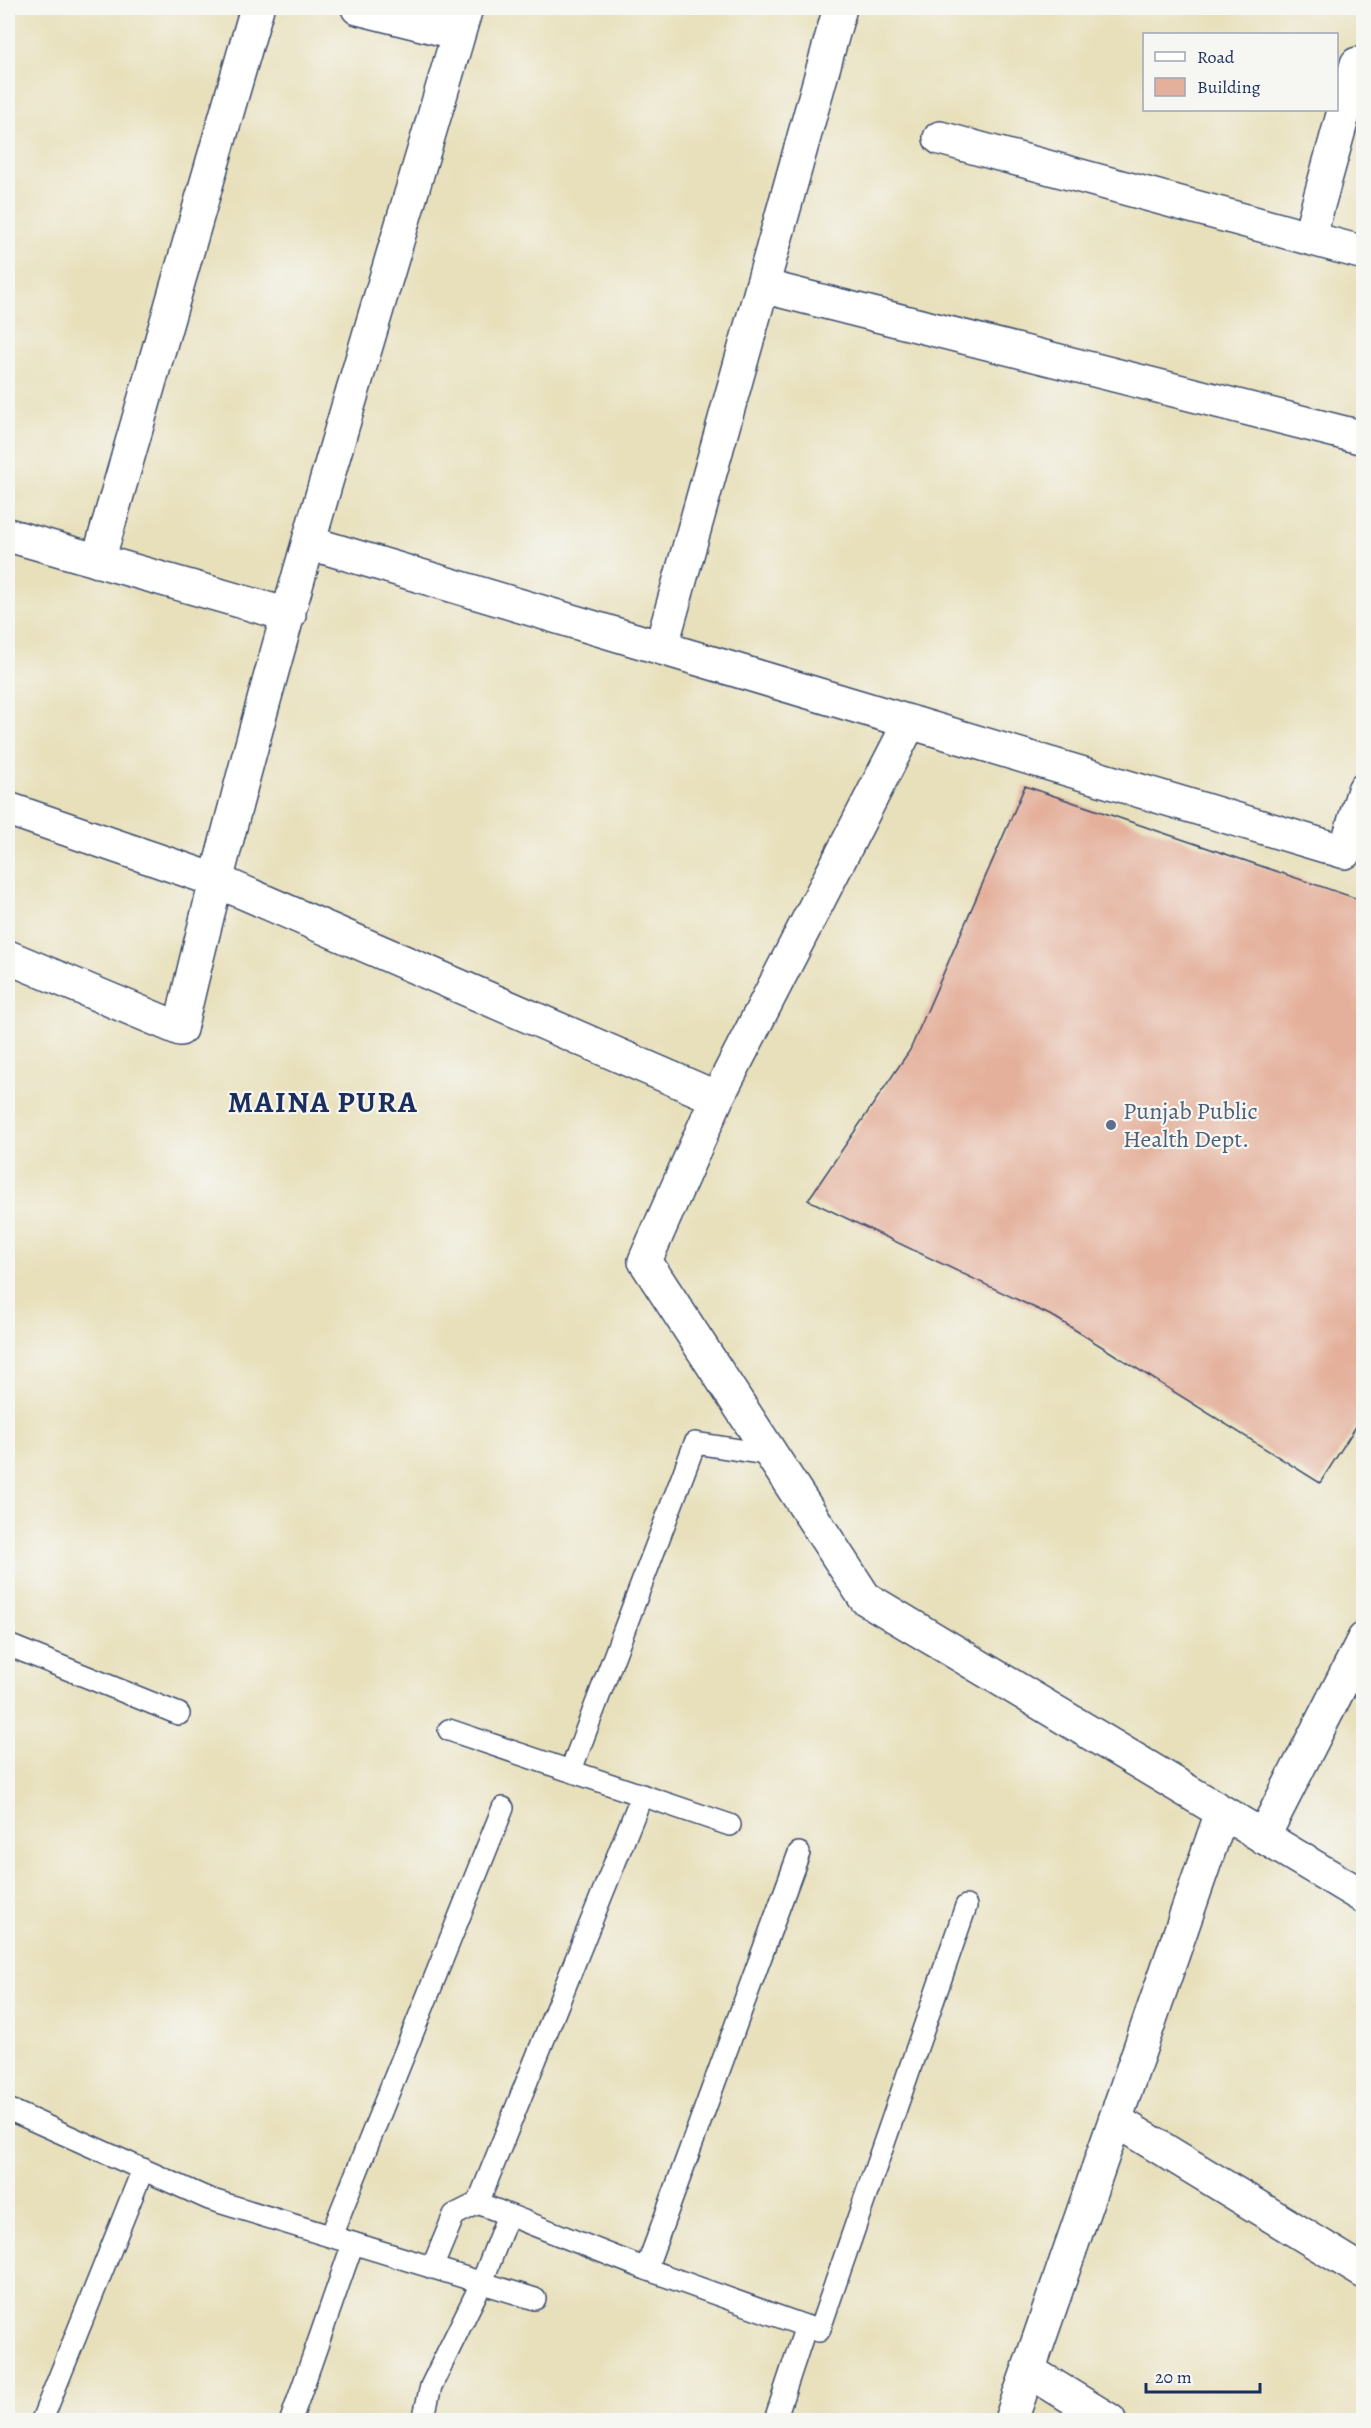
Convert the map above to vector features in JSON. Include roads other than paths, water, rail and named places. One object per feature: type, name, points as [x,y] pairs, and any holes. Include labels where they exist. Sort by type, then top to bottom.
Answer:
[{"type":"street","points":[[98,561],[257,8]]},
{"type":"street","points":[[8,957],[180,1029],[215,880],[289,615],[462,20],[358,8]]},
{"type":"street","points":[[661,648],[840,8]]},
{"type":"street","points":[[1309,238],[1357,64]]},
{"type":"street","points":[[940,138],[1364,253]]},
{"type":"street","points":[[762,286],[1364,438]]},
{"type":"street","points":[[8,535],[289,615]]},
{"type":"street","points":[[310,543],[1346,852],[1364,789]]},
{"type":"street","points":[[910,722],[717,1098],[645,1261],[865,1598],[1364,1897]]},
{"type":"street","points":[[8,809],[215,880],[717,1098]]},
{"type":"street","points":[[1263,1837],[1364,1639]]},
{"type":"street","points":[[1011,2421],[1222,1812]]},
{"type":"street","points":[[1115,2120],[1364,2272]]},
{"type":"street","points":[[1029,2371],[1109,2421]]},
{"type":"lane","points":[[572,1770],[695,1443],[771,1455]]},
{"type":"lane","points":[[8,1645],[179,1714]]},
{"type":"lane","points":[[449,1730],[730,1825]]},
{"type":"lane","points":[[432,2268],[454,2215],[478,2203],[642,1796]]},
{"type":"lane","points":[[331,2236],[503,1808]]},
{"type":"lane","points":[[646,2269],[799,1853]]},
{"type":"lane","points":[[478,2203],[646,2269],[819,2331],[966,1906]]},
{"type":"lane","points":[[8,2109],[209,2199],[535,2299]]},
{"type":"lane","points":[[42,2421],[143,2169]]},
{"type":"lane","points":[[423,2421],[432,2386],[482,2282],[508,2215]]},
{"type":"lane","points":[[291,2421],[353,2243]]},
{"type":"lane","points":[[775,2421],[806,2326]]},
{"type":"place","name":"Punjab Public Health Dept.","points":[[1111,1125]]},
{"type":"district","name":"MAINA PURA","points":[[323,1102]]}]
